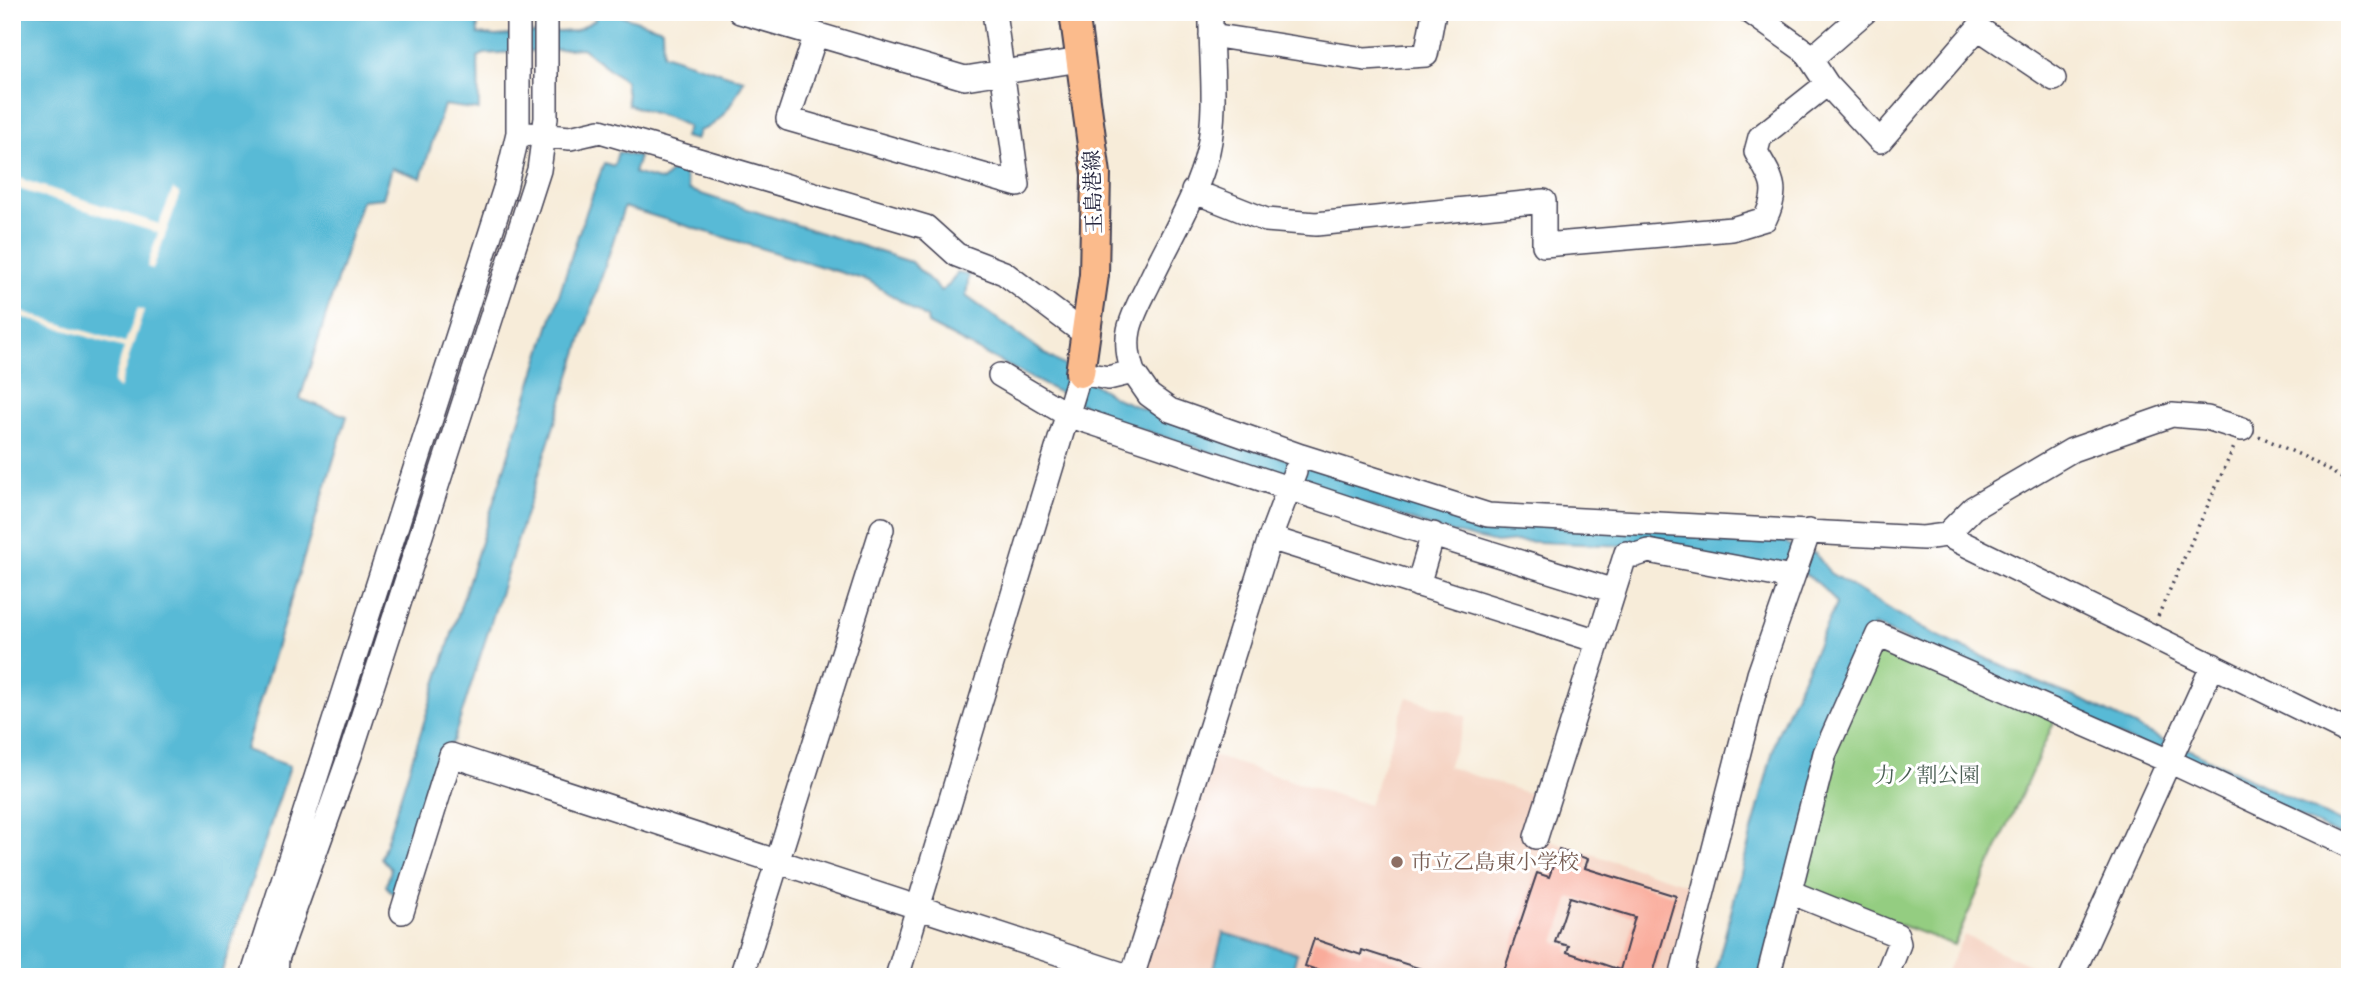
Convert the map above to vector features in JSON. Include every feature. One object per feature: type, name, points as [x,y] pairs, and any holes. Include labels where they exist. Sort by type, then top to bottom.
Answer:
[{"type":"main road","name":"玉島港線","points":[[1074,12],[1096,174],[1094,275],[1080,373]]},
{"type":"street","points":[[252,977],[501,201],[518,133],[518,12]]},
{"type":"street","points":[[276,977],[277,959],[351,752],[540,170],[546,12]]},
{"type":"street","points":[[740,12],[965,78],[1080,60]]},
{"type":"street","points":[[816,34],[788,119],[1018,185],[995,12]]},
{"type":"street","points":[[1211,12],[1212,107],[1208,150],[1193,191],[1129,325],[1125,351],[1133,372],[1149,395],[1170,410],[1301,456],[1488,515],[1923,538],[1946,536],[2350,733]]},
{"type":"street","points":[[1211,36],[1365,59],[1426,55],[1434,12]]},
{"type":"street","points":[[1750,12],[1806,52],[1827,84],[1880,141],[1978,27],[2054,79]]},
{"type":"street","points":[[1811,60],[1865,12]]},
{"type":"street","points":[[1193,191],[1266,220],[1316,224],[1544,201],[1544,245],[1732,229],[1765,219],[1773,202],[1773,181],[1756,152],[1760,137],[1827,84]]},
{"type":"street","points":[[518,133],[570,138],[600,131],[926,227],[957,255],[1004,273],[1084,334]]},
{"type":"street","points":[[898,977],[1080,373],[1108,378],[1133,372]]},
{"type":"street","points":[[1000,375],[1068,415],[1614,591]]},
{"type":"street","points":[[1946,536],[1973,508],[2072,450],[2172,415],[2207,418],[2242,429]]},
{"type":"street","points":[[402,912],[452,755],[1132,977],[1270,538],[1301,456]]},
{"type":"street","points":[[1536,837],[1636,522]]},
{"type":"street","points":[[741,977],[882,529]]},
{"type":"street","points":[[1681,977],[1759,674],[1809,531]]},
{"type":"street","points":[[1418,585],[1433,534]]},
{"type":"street","points":[[1270,538],[1598,641]]},
{"type":"street","points":[[1626,553],[1636,555],[1648,551],[1792,578]]},
{"type":"street","points":[[1768,977],[1825,753],[1878,634],[2171,762],[2350,846]]},
{"type":"street","points":[[2071,977],[2213,665]]},
{"type":"street","points":[[1790,892],[1898,935],[1899,944],[1886,977]]},
{"type":"path","points":[[2150,634],[2242,429],[2311,460],[2350,483]]},
{"type":"shaded area","name":"市立乙島東小学校","points":[[1407,697],[1467,717],[1448,767],[1543,798],[1531,835],[1696,887],[1672,977],[1142,975],[1213,756],[1369,805]]},
{"type":"shaded area","points":[[1964,935],[2055,977],[1944,977]]},
{"type":"green space","name":"力ノ割公園","points":[[1889,649],[2055,720],[1954,945],[1804,889],[1801,881],[1831,756],[1876,654]]},
{"type":"water","points":[[12,12],[477,12],[478,34],[495,36],[575,31],[595,20],[594,12],[611,12],[662,29],[663,54],[744,80],[721,118],[699,131],[696,140],[684,137],[688,127],[628,104],[625,81],[582,48],[484,54],[478,57],[479,110],[444,105],[421,178],[392,168],[383,198],[362,200],[300,399],[347,416],[245,750],[290,766],[220,977],[12,977]]},
{"type":"water","points":[[618,152],[639,157],[634,173],[662,181],[673,170],[684,174],[689,190],[911,262],[941,291],[957,273],[969,275],[966,296],[1047,355],[1116,398],[1191,429],[1444,509],[1776,535],[1795,549],[1815,553],[1830,573],[1923,629],[2087,702],[2170,744],[2184,747],[2350,827],[2350,840],[1874,625],[1763,977],[1714,977],[1777,735],[1836,604],[1828,592],[1809,577],[1789,564],[1781,571],[1626,546],[1517,541],[1496,543],[1438,529],[1108,418],[928,324],[927,318],[869,281],[624,207],[453,741],[446,750],[395,896],[386,886],[391,869],[381,858],[579,232],[604,163],[614,166]]},
{"type":"water","points":[[1223,933],[1297,953],[1291,977],[1212,977]]},
{"type":"pier","points":[[12,176],[159,224],[173,189],[180,194],[153,269],[147,267],[158,233],[12,187]]},
{"type":"pier","points":[[138,308],[144,310],[119,389],[113,383],[124,348],[12,314],[12,309],[125,343]]},
{"type":"building","points":[[1559,849],[1588,859],[1585,868],[1676,896],[1652,977],[1502,977],[1537,873],[1549,877]],"holes":[[[1570,897],[1635,917],[1620,970],[1567,952],[1569,946],[1555,942]]]},
{"type":"building","points":[[1314,939],[1361,955],[1362,950],[1434,973],[1434,977],[1343,977],[1320,971],[1305,966]]},
{"type":"place","name":"市立乙島東小学校","points":[[1397,862]]}]
